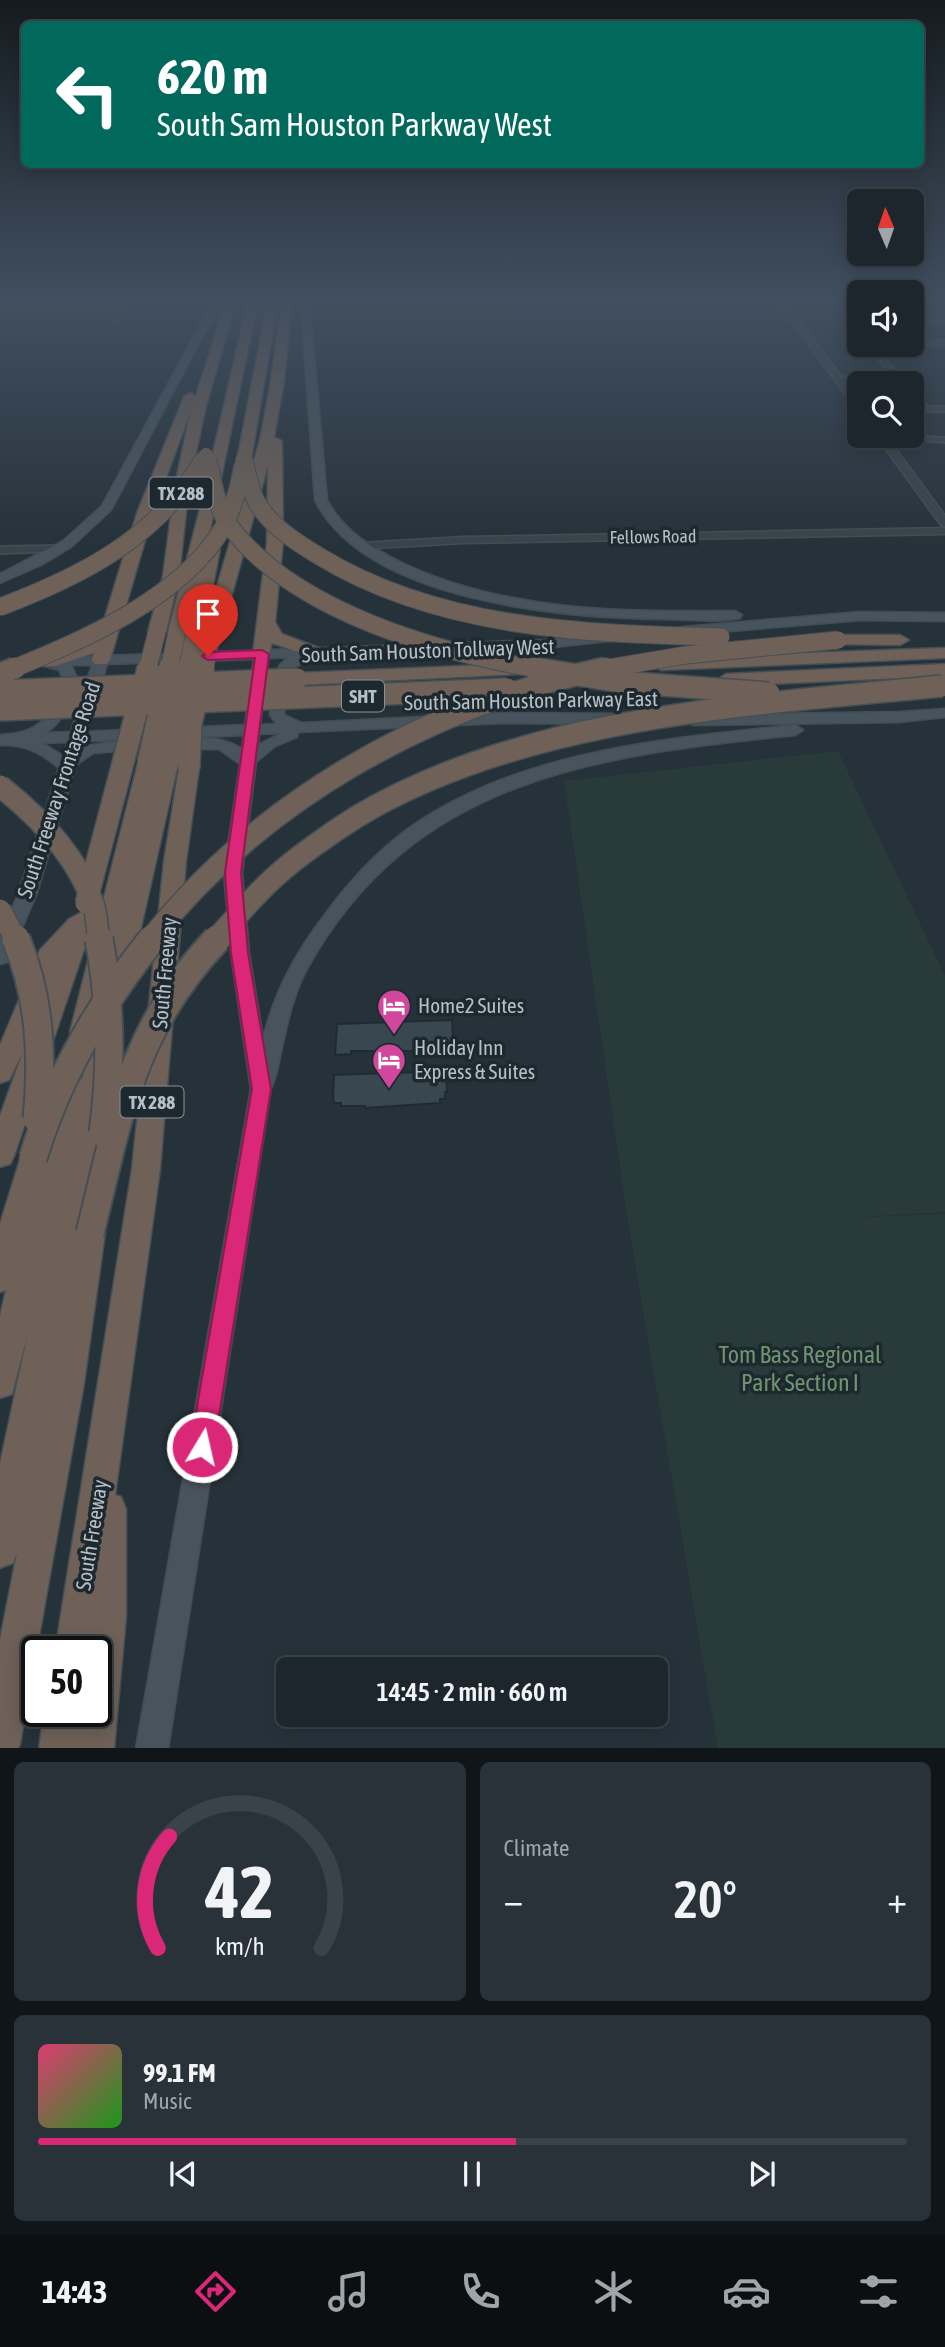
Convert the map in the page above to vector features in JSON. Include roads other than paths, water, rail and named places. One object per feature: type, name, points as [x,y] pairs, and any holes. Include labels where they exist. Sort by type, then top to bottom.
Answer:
[{"type":"highway","points":[[101,660],[163,463],[196,383]]},
{"type":"highway","name":"South Freeway","points":[[77,1636],[146,1169],[175,861],[168,765],[191,724],[185,631],[171,576],[182,485],[207,383]]},
{"type":"highway","points":[[223,383],[206,454],[208,488],[226,524],[231,533],[267,567],[301,591],[343,611],[426,643],[527,668],[686,689],[793,693],[944,680]]},
{"type":"highway","points":[[0,1550],[110,1008],[168,765],[185,631],[235,383]]},
{"type":"highway","points":[[185,631],[249,383]]},
{"type":"highway","points":[[0,674],[99,629],[149,598],[179,575],[218,535],[239,488],[257,383]]},
{"type":"highway","name":"South Freeway","points":[[0,1156],[185,631],[228,568],[262,459],[277,383]]},
{"type":"highway","points":[[262,654],[275,542],[276,392]]},
{"type":"highway","points":[[0,607],[69,578],[131,542],[169,510],[187,489],[206,454]]},
{"type":"highway","points":[[245,456],[257,502],[286,534],[317,557],[347,573],[429,603],[475,615],[575,631],[650,636],[945,639]]},
{"type":"highway","points":[[266,622],[275,638],[313,652]]},
{"type":"highway","points":[[48,662],[86,650],[107,635]]},
{"type":"highway","points":[[0,1279],[48,1110],[71,1065],[148,944],[215,868],[279,816],[336,777],[450,718],[534,686],[660,657],[838,640]]},
{"type":"highway","points":[[733,661],[945,645]]},
{"type":"highway","name":"SHT","points":[[733,661],[945,653]]},
{"type":"highway","name":"South Sam Houston Tollway West","points":[[0,691],[733,661]]},
{"type":"highway","points":[[0,685],[296,679]]},
{"type":"highway","name":"South Sam Houston Tollway West","points":[[0,710],[726,680],[944,680]]},
{"type":"highway","points":[[89,1233],[123,1101],[148,1034],[173,991],[229,920],[262,887],[294,859],[356,818],[435,778],[552,738],[692,713],[944,680]]},
{"type":"highway","points":[[0,1383],[168,765]]},
{"type":"highway","points":[[0,786],[42,824],[67,858],[93,902],[105,965],[111,1051],[89,1233],[67,1383],[0,1744]]},
{"type":"highway","points":[[0,910],[26,964],[38,1017],[40,1086],[33,1158]]},
{"type":"highway","points":[[0,1073],[26,1019],[52,950],[82,920]]},
{"type":"highway","points":[[94,1748],[107,1616],[108,1436]]},
{"type":"highway","points":[[59,1748],[62,1727]]},
{"type":"main road","points":[[0,579],[57,549],[86,529],[112,502],[174,383]]},
{"type":"main road","points":[[312,383],[321,500],[338,527],[360,546],[411,574],[472,596],[570,613],[945,617]]},
{"type":"main road","points":[[0,663],[544,644],[790,620],[861,616]]},
{"type":"main road","points":[[309,729],[280,720],[277,715],[285,665],[313,652]]},
{"type":"main road","points":[[261,1089],[240,953],[233,873],[262,654]]},
{"type":"main road","name":"South Freeway Frontage Road","points":[[0,958],[27,895],[101,660]]},
{"type":"main road","points":[[8,740],[41,731],[57,718],[69,672],[65,667],[48,662]]},
{"type":"main road","name":"South Sam Houston Parkway East","points":[[8,740],[309,729],[503,718],[778,720],[945,713]]},
{"type":"main road","points":[[152,1748],[261,1089],[289,986],[334,910],[379,859],[434,821],[523,777],[574,761],[643,747],[868,723],[899,717]]},
{"type":"main road","points":[[246,762],[270,743],[309,729]]},
{"type":"main road","points":[[8,740],[48,751],[66,766],[89,749],[109,746],[203,744],[232,747],[246,762]]},
{"type":"street","points":[[924,408],[926,410],[945,409]]},
{"type":"street","points":[[924,438],[945,440]]},
{"type":"street","points":[[890,448],[945,523]]},
{"type":"street","name":"Fellows Road","points":[[360,546],[464,540],[945,531]]},
{"type":"street","points":[[0,550],[57,549]]},
{"type":"place","name":"Home2 Suites","points":[[394,1036]]},
{"type":"place","name":"Holiday Inn Express & Suites","points":[[389,1090]]},
{"type":"park label","name":"Tom Bass Regional Park Section I","points":[[800,1369]]}]
